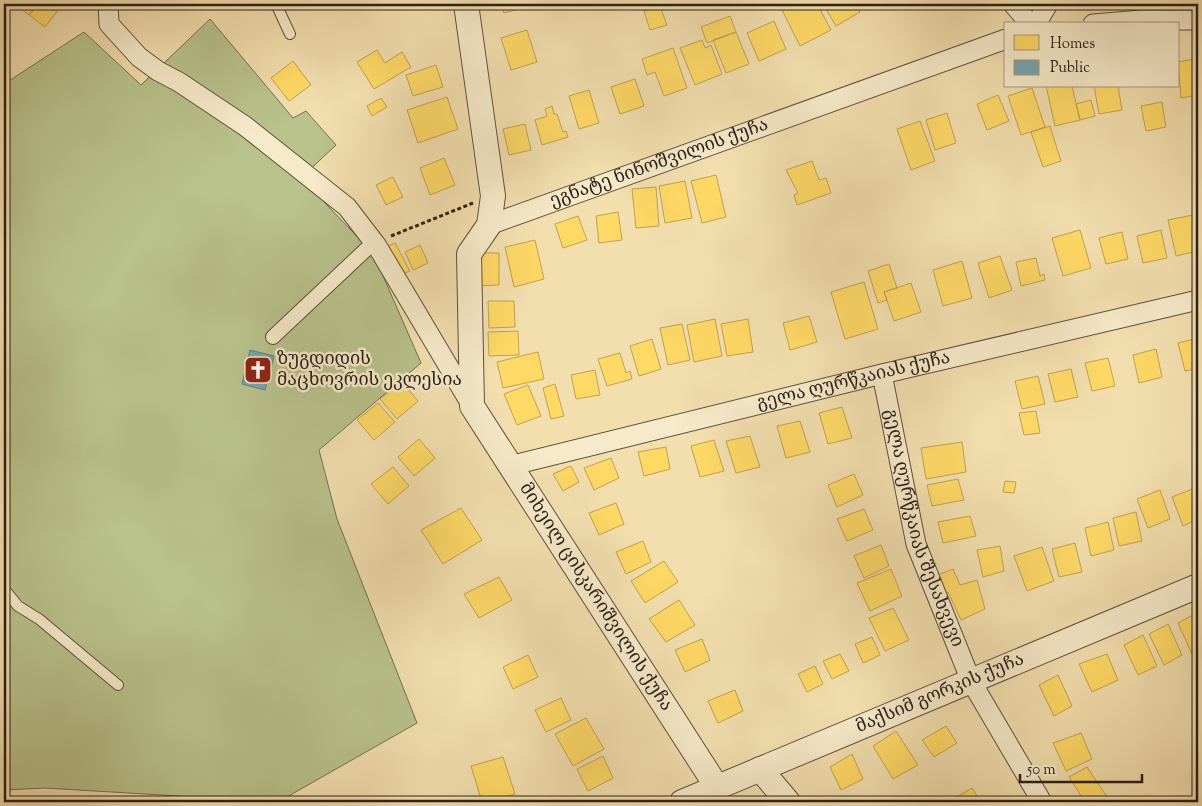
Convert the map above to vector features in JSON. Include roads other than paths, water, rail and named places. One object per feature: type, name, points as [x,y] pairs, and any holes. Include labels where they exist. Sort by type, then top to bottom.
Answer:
[{"type":"street","points":[[108,4],[109,24],[139,56],[158,71],[179,82],[246,126],[346,207],[374,242],[472,406]]},
{"type":"street","points":[[466,4],[493,196],[489,225],[469,254],[472,406]]},
{"type":"street","points":[[1013,4],[1028,22]]},
{"type":"street","points":[[1037,22],[1048,4]]},
{"type":"street","points":[[1118,22],[1198,20]]},
{"type":"street","name":"ეგნატე ნინოშვილის ქუჩა","points":[[489,225],[1004,40]]},
{"type":"street","points":[[272,338],[374,242]]},
{"type":"street","name":"გელა ღურწკაიას ქუჩა","points":[[509,466],[882,374],[1198,300]]},
{"type":"street","name":"გელა ღურწკაიას შესახვევი","points":[[882,374],[916,544],[970,681],[1042,802]]},
{"type":"street","name":"მიხეილ ცისკარიშვილის ქუჩა","points":[[472,406],[718,787]]},
{"type":"street","name":"მაქსიმ გორკის ქუჩა","points":[[682,802],[1198,586]]},
{"type":"street","points":[[760,770],[788,802]]},
{"type":"lane","points":[[276,4],[290,34]]},
{"type":"lane","points":[[4,589],[18,606],[39,619],[118,685]]},
{"type":"place","name":"ზუგდიდის მაცხოვრის ეკლესია","points":[[258,370]]}]
